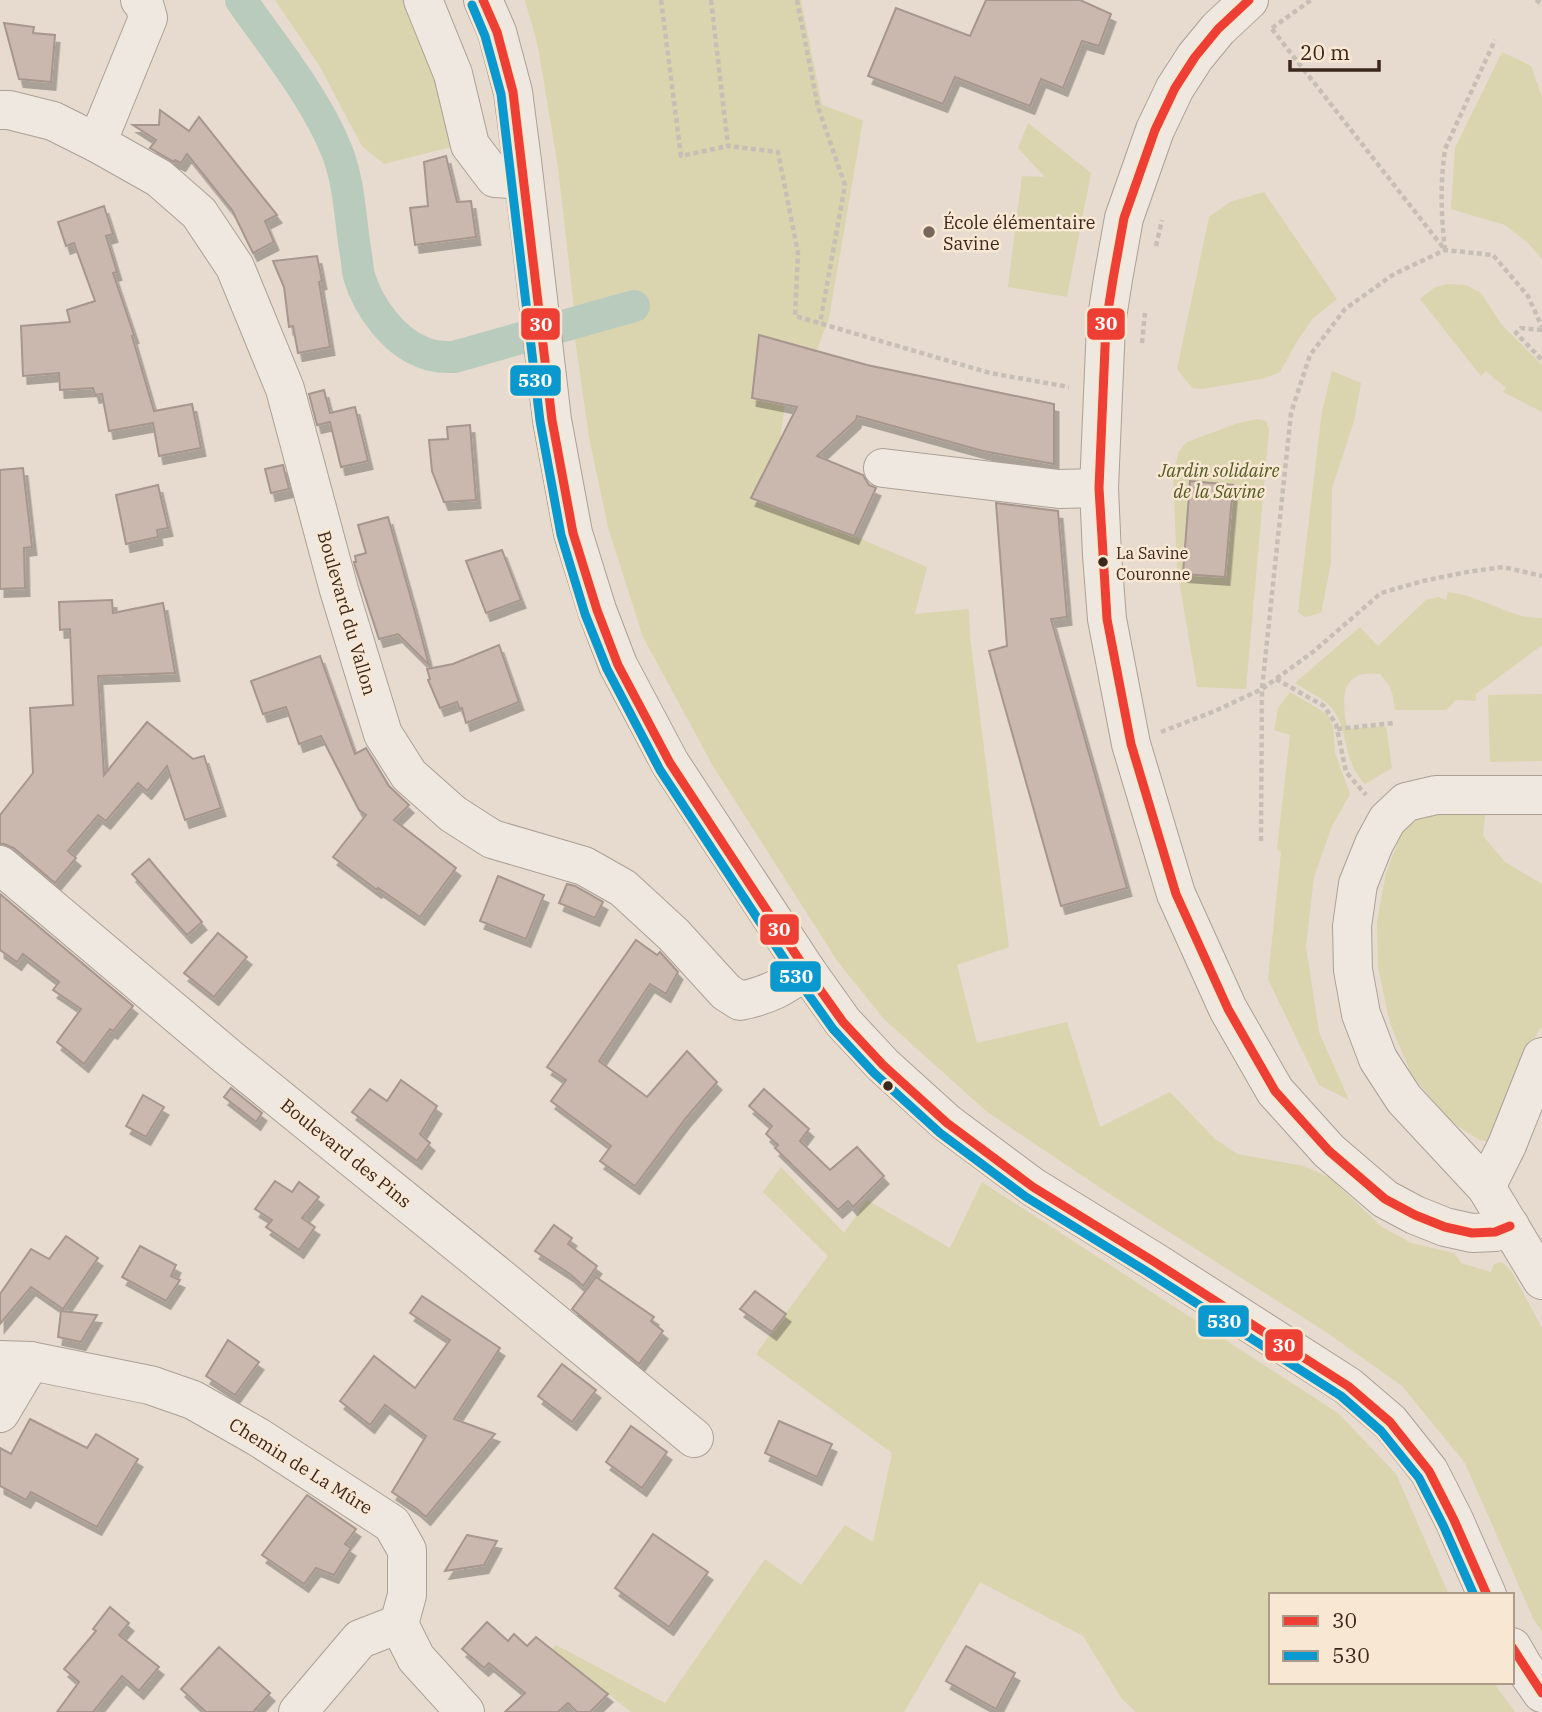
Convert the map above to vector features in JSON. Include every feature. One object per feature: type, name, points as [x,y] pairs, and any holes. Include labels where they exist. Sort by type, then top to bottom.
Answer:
[{"type":"street","points":[[97,143],[148,18],[140,0]]},
{"type":"street","points":[[423,0],[453,74],[470,145],[495,178],[524,180]]},
{"type":"street","points":[[483,0],[497,32],[513,92],[552,420],[573,533],[597,610],[618,664],[670,763],[806,970],[843,1022],[883,1065],[947,1123],[1033,1187],[1348,1386],[1390,1422],[1429,1471],[1486,1593]]},
{"type":"street","points":[[1260,14],[1210,38],[1195,57],[1175,88],[1155,130],[1124,218],[1106,324],[1099,488],[1107,619],[1148,737],[1176,894],[1228,1009],[1275,1091],[1329,1152],[1385,1199],[1415,1215],[1458,1230],[1472,1233],[1495,1232],[1510,1226]]},
{"type":"street","name":"Boulevard du Vallon","points":[[0,110],[52,121],[159,178],[199,214],[235,267],[285,389],[339,590],[383,734],[409,775],[453,814],[492,839],[584,866],[623,888],[674,936],[726,992],[740,1001],[757,998],[781,988],[806,970]]},
{"type":"street","points":[[883,468],[1059,489],[1099,488]]},
{"type":"street","points":[[1542,795],[1436,795],[1406,802],[1387,820],[1374,844],[1358,884],[1352,926],[1353,970],[1361,1014],[1378,1059],[1404,1099],[1486,1187],[1542,1280]]},
{"type":"street","name":"Boulevard des Pins","points":[[0,865],[229,1058],[694,1438]]},
{"type":"street","points":[[1486,1187],[1507,1145],[1542,1056]]},
{"type":"street","points":[[0,1413],[16,1361]]},
{"type":"street","name":"Chemin de La Mûre","points":[[16,1361],[150,1385],[193,1400],[258,1437],[392,1524],[407,1550],[407,1595],[399,1624]]},
{"type":"street","points":[[298,1712],[360,1639],[399,1624],[416,1658],[465,1712]]},
{"type":"street","points":[[1514,1651],[1522,1667],[1542,1693]]},
{"type":"path","points":[[662,0],[681,156],[728,146],[778,152],[798,253],[795,316],[990,373],[1079,388]]},
{"type":"path","points":[[711,0],[728,146]]},
{"type":"path","points":[[797,0],[818,107],[845,185],[820,323]]},
{"type":"path","points":[[1260,14],[1287,16],[1311,0]]},
{"type":"path","points":[[1536,0],[1542,4]]},
{"type":"path","points":[[1260,14],[1446,250]]},
{"type":"path","points":[[1446,250],[1441,215],[1445,149],[1495,40]]},
{"type":"path","points":[[1156,248],[1164,213]]},
{"type":"path","points":[[1261,841],[1262,689],[1291,414],[1310,355],[1345,309],[1394,274],[1446,250],[1493,255],[1528,296],[1542,329],[1521,328],[1516,333],[1542,360]]},
{"type":"path","points":[[1141,351],[1145,310]]},
{"type":"path","points":[[1148,737],[1262,689],[1313,652],[1381,593],[1423,581],[1503,567],[1542,576]]},
{"type":"path","points":[[1276,678],[1324,706],[1336,724],[1346,772],[1387,820]]},
{"type":"path","points":[[1148,737],[1163,721]]},
{"type":"path","points":[[1337,729],[1394,723]]},
{"type":"path","points":[[1148,737],[1168,742]]},
{"type":"green space","points":[[275,0],[411,0],[459,145],[384,164],[362,146],[319,65]]},
{"type":"green space","points":[[525,0],[801,0],[822,105],[863,120],[829,318],[817,350],[759,335],[752,397],[785,404],[780,440],[751,498],[854,536],[927,567],[915,614],[969,609],[970,637],[1009,947],[957,965],[977,1043],[1067,1022],[1100,1127],[1170,1092],[1215,1139],[1237,1154],[1304,1166],[1330,1178],[1382,1227],[1411,1243],[1454,1253],[1461,1263],[1491,1272],[1494,1264],[1502,1262],[1512,1272],[1542,1328],[1542,1632],[1534,1620],[1465,1463],[1402,1386],[1326,1332],[1108,1193],[986,1111],[884,1019],[838,962],[713,766],[643,637],[608,527],[589,437],[575,339],[637,317],[630,290],[574,308],[558,167],[538,47]]},
{"type":"green space","points":[[1502,52],[1531,66],[1542,97],[1542,259],[1528,243],[1505,225],[1451,209],[1455,148]]},
{"type":"green space","points":[[1028,123],[1091,173],[1067,297],[1008,287],[1022,176],[1045,177],[1018,148]]},
{"type":"green space","points":[[1264,192],[1337,299],[1313,318],[1280,372],[1266,378],[1202,389],[1192,388],[1177,369],[1209,217],[1230,202]]},
{"type":"green space","points":[[1447,284],[1466,285],[1481,293],[1502,325],[1542,365],[1542,412],[1503,392],[1506,388],[1486,371],[1481,376],[1420,299],[1434,288]]},
{"type":"green space","points":[[1332,371],[1361,383],[1354,421],[1332,488],[1331,563],[1321,613],[1305,617],[1298,612],[1322,411]]},
{"type":"green space","name":"Jardin solidaire de la Savine","points":[[1258,419],[1266,421],[1269,429],[1246,689],[1197,687],[1177,568],[1173,473],[1179,451],[1187,442],[1238,423]]},
{"type":"green space","points":[[1448,592],[1517,614],[1542,618],[1542,645],[1476,694],[1476,701],[1456,700],[1446,710],[1395,710],[1391,691],[1380,674],[1357,676],[1350,681],[1344,697],[1347,729],[1386,726],[1392,768],[1365,784],[1352,764],[1335,713],[1324,701],[1295,683],[1360,627],[1378,646],[1426,600],[1438,597],[1446,600]]},
{"type":"green space","points":[[1290,692],[1327,714],[1333,726],[1335,753],[1350,794],[1332,826],[1314,877],[1306,946],[1319,1032],[1349,1100],[1319,1085],[1268,979],[1281,852],[1277,849],[1290,735],[1274,730],[1278,708]]},
{"type":"green space","points":[[1542,694],[1542,761],[1490,762],[1488,695]]},
{"type":"green space","points":[[1426,813],[1485,815],[1483,836],[1505,862],[1542,884],[1542,1027],[1493,1141],[1481,1141],[1453,1123],[1412,1076],[1390,1023],[1378,968],[1377,922],[1386,873],[1402,831]]},
{"type":"green space","points":[[781,1167],[844,1233],[867,1200],[950,1248],[982,1182],[1338,1413],[1396,1474],[1448,1593],[1269,1593],[1269,1684],[1494,1684],[1515,1712],[1136,1712],[1122,1699],[1083,1636],[980,1582],[904,1712],[631,1712],[552,1649],[556,1645],[665,1703],[765,1559],[801,1585],[845,1525],[873,1542],[892,1453],[756,1354],[828,1256],[763,1192]]},
{"type":"building","points":[[986,0],[1080,0],[1111,14],[1099,46],[1082,41],[1063,88],[1041,79],[1030,106],[955,77],[943,104],[868,76],[896,8],[970,36]]},
{"type":"building","points":[[4,23],[34,27],[33,33],[55,35],[51,82],[19,79]]},
{"type":"building","points":[[160,110],[189,131],[199,117],[277,215],[265,221],[274,242],[253,253],[232,210],[187,154],[181,163],[175,160],[174,162],[150,148],[156,140],[133,125],[159,125]]},
{"type":"building","points":[[446,156],[457,202],[471,201],[476,237],[415,245],[410,208],[428,206],[424,162]]},
{"type":"building","points":[[104,206],[113,234],[106,236],[117,272],[113,273],[134,335],[132,336],[154,411],[192,404],[201,448],[159,456],[153,423],[109,431],[102,394],[95,395],[93,388],[60,390],[59,373],[23,376],[21,326],[70,322],[67,310],[95,301],[74,243],[66,246],[58,222]]},
{"type":"building","points":[[317,256],[330,347],[298,353],[293,326],[289,327],[284,287],[273,261]]},
{"type":"building","points":[[759,335],[867,365],[1054,404],[1054,464],[983,451],[857,416],[856,420],[817,456],[863,475],[869,485],[876,488],[854,536],[751,498],[797,407],[752,398]]},
{"type":"building","points":[[324,390],[330,413],[355,407],[368,461],[341,467],[330,422],[317,425],[309,394]]},
{"type":"building","points":[[470,425],[476,500],[444,502],[432,471],[429,440],[448,439],[447,427]]},
{"type":"building","points":[[283,465],[289,489],[271,493],[265,469]]},
{"type":"building","points":[[23,468],[32,547],[24,548],[25,588],[0,589],[0,470]]},
{"type":"building","points":[[1190,481],[1233,485],[1225,577],[1183,574]]},
{"type":"building","points":[[158,485],[168,528],[157,530],[158,537],[126,544],[116,495]]},
{"type":"building","points":[[996,503],[1058,511],[1067,617],[1051,619],[1127,888],[1061,906],[989,651],[1007,646]]},
{"type":"building","points":[[388,517],[429,665],[398,634],[379,639],[355,566],[355,556],[366,553],[358,525]]},
{"type":"building","points":[[502,550],[521,600],[486,613],[466,561]]},
{"type":"building","points":[[112,600],[113,613],[163,603],[175,673],[98,676],[104,775],[147,722],[193,759],[204,756],[221,808],[185,820],[167,766],[147,791],[138,783],[106,821],[98,815],[68,851],[76,858],[55,883],[14,848],[0,844],[0,815],[33,773],[30,708],[73,705],[70,629],[60,630],[59,602]]},
{"type":"building","points":[[499,645],[519,702],[466,723],[462,708],[460,709],[457,702],[440,708],[428,680],[427,669],[453,664]]},
{"type":"building","points":[[320,656],[355,754],[366,748],[389,786],[409,805],[394,820],[456,868],[420,917],[378,888],[377,890],[333,857],[366,815],[359,810],[321,736],[299,744],[286,707],[263,714],[251,681]]},
{"type":"building","points":[[149,859],[202,922],[187,935],[132,874]]},
{"type":"building","points":[[498,876],[544,895],[526,939],[480,921]]},
{"type":"building","points":[[567,884],[603,902],[595,918],[559,903]]},
{"type":"building","points":[[0,894],[133,1006],[113,1031],[110,1029],[84,1064],[57,1042],[81,1009],[53,990],[59,982],[23,954],[17,962],[0,950]]},
{"type":"building","points":[[218,933],[247,957],[214,997],[184,973]]},
{"type":"building","points":[[636,940],[657,955],[660,952],[678,972],[666,994],[650,984],[599,1061],[647,1097],[687,1051],[717,1082],[635,1186],[600,1161],[611,1146],[551,1101],[566,1080],[547,1067]]},
{"type":"building","points":[[401,1080],[437,1106],[420,1134],[430,1143],[417,1161],[352,1112],[370,1089],[387,1101]]},
{"type":"building","points":[[231,1088],[262,1113],[256,1122],[224,1097]]},
{"type":"building","points":[[764,1089],[809,1129],[800,1141],[830,1170],[857,1147],[884,1176],[853,1207],[848,1201],[838,1210],[775,1148],[778,1145],[766,1134],[772,1126],[749,1106]]},
{"type":"building","points":[[143,1095],[164,1107],[146,1137],[126,1126]]},
{"type":"building","points":[[275,1181],[292,1192],[299,1182],[319,1197],[302,1218],[315,1227],[299,1250],[266,1227],[272,1220],[255,1209]]},
{"type":"building","points":[[554,1225],[572,1238],[568,1244],[597,1266],[583,1286],[535,1251]]},
{"type":"building","points":[[66,1236],[98,1258],[63,1309],[31,1287],[0,1324],[0,1294],[31,1249],[49,1259]]},
{"type":"building","points":[[140,1246],[176,1265],[171,1276],[180,1280],[166,1301],[122,1277]]},
{"type":"building","points":[[596,1277],[654,1317],[651,1321],[663,1331],[639,1364],[572,1309]]},
{"type":"building","points":[[755,1291],[786,1314],[772,1332],[740,1309]]},
{"type":"building","points":[[422,1296],[500,1348],[454,1419],[495,1434],[426,1517],[392,1492],[426,1436],[385,1405],[370,1425],[340,1401],[374,1356],[415,1388],[450,1340],[410,1313]]},
{"type":"building","points":[[61,1311],[97,1315],[81,1342],[58,1337]]},
{"type":"building","points":[[228,1340],[259,1362],[235,1395],[206,1376]]},
{"type":"building","points":[[562,1364],[596,1390],[572,1422],[538,1396]]},
{"type":"building","points":[[30,1419],[87,1448],[96,1434],[138,1459],[97,1527],[31,1492],[26,1500],[0,1486],[0,1448],[11,1454]]},
{"type":"building","points":[[779,1421],[832,1444],[817,1477],[765,1453]]},
{"type":"building","points":[[631,1426],[667,1452],[642,1488],[606,1462]]},
{"type":"building","points":[[307,1495],[356,1529],[345,1544],[351,1548],[334,1575],[316,1568],[304,1584],[262,1555]]},
{"type":"building","points":[[653,1534],[708,1572],[669,1627],[615,1588]]},
{"type":"building","points":[[467,1535],[497,1541],[484,1565],[445,1571]]},
{"type":"building","points":[[110,1607],[129,1623],[119,1635],[159,1667],[139,1691],[122,1676],[93,1712],[57,1712],[79,1682],[64,1669],[96,1631],[93,1629]]},
{"type":"building","points":[[487,1622],[508,1641],[514,1634],[527,1646],[536,1637],[608,1694],[590,1712],[577,1712],[568,1703],[558,1712],[505,1712],[525,1693],[489,1663],[484,1668],[462,1649]]},
{"type":"building","points":[[966,1646],[1015,1673],[996,1709],[946,1681]]},
{"type":"building","points":[[219,1647],[270,1693],[253,1712],[206,1712],[181,1689]]},
{"type":"waterway","points":[[241,0],[293,72],[317,110],[336,149],[344,173],[359,276],[375,310],[401,340],[426,354],[454,357],[634,306]]},
{"type":"transit line","name":"30","points":[[483,0],[497,32],[513,92],[552,420],[573,533],[597,610],[618,665],[670,763],[806,970],[843,1022],[883,1065],[947,1123],[1033,1187],[1348,1386],[1390,1422],[1429,1471],[1486,1593]]},
{"type":"transit line","name":"30","points":[[1249,0],[1218,29],[1175,88],[1155,130],[1124,218],[1113,279],[1106,324],[1099,488],[1107,619],[1131,744],[1176,894],[1228,1009],[1275,1091],[1329,1151],[1385,1199],[1445,1227],[1472,1233],[1495,1232],[1510,1226]]},
{"type":"transit line","name":"530","points":[[472,5],[485,36],[501,94],[540,421],[561,535],[585,614],[607,669],[660,770],[796,977],[833,1029],[874,1073],[940,1133],[1026,1197],[1341,1396],[1381,1431],[1419,1478],[1473,1593]]},
{"type":"transit line","name":"30","points":[[1514,1650],[1542,1693]]},
{"type":"place","name":"École élémentaire Savine","points":[[929,232]]},
{"type":"place","name":"La Savine Couronne","points":[[1103,562]]}]
